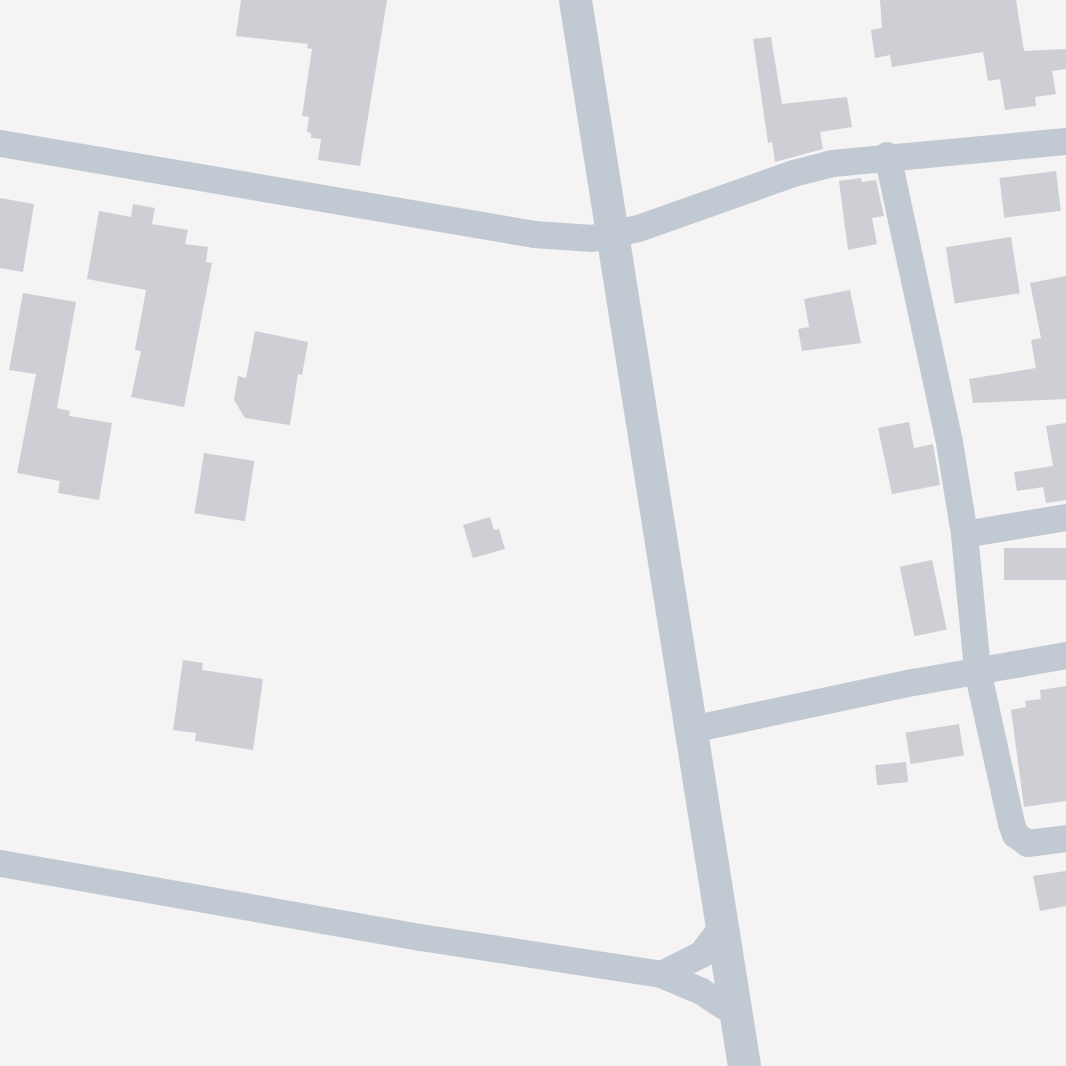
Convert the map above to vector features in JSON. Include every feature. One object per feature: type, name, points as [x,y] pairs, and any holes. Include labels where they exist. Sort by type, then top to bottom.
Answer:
[{"type":"street","points":[[575,0],[744,1066]]},
{"type":"street","points":[[0,143],[534,234],[592,238],[613,236],[793,173],[888,155],[1066,141]]},
{"type":"street","points":[[888,155],[949,442],[963,534],[976,670],[1015,834],[1028,843],[1066,838]]},
{"type":"street","points":[[963,534],[1066,517]]},
{"type":"street","points":[[691,729],[976,670],[1066,655]]},
{"type":"street","points":[[0,863],[420,938],[661,974],[701,991],[736,1014]]},
{"type":"street","points":[[661,974],[701,954],[722,926]]},
{"type":"building","points":[[241,0],[387,0],[360,166],[318,160],[321,139],[311,138],[311,133],[307,132],[309,117],[302,116],[312,49],[307,48],[308,44],[236,36]]},
{"type":"building","points":[[880,0],[1016,0],[1024,51],[1066,49],[1066,69],[1052,71],[1056,94],[1035,97],[1036,106],[1005,110],[1000,79],[988,81],[983,52],[892,67],[890,55],[875,58],[871,30],[882,28]]},
{"type":"building","points":[[771,37],[782,104],[847,97],[852,127],[820,132],[823,149],[775,162],[772,142],[768,143],[753,39]]},
{"type":"building","points":[[1056,171],[1061,211],[1004,218],[999,178]]},
{"type":"building","points":[[861,178],[862,182],[876,180],[884,216],[872,218],[877,244],[848,250],[839,181]]},
{"type":"building","points":[[0,198],[34,204],[23,272],[0,268]]},
{"type":"building","points":[[133,204],[155,208],[152,224],[188,230],[185,244],[208,247],[206,262],[212,263],[184,407],[131,397],[141,351],[135,350],[146,290],[87,279],[99,211],[131,217]]},
{"type":"building","points":[[1011,237],[1020,293],[955,304],[946,247]]},
{"type":"building","points":[[1066,276],[1066,399],[973,403],[969,379],[1036,368],[1031,340],[1041,338],[1030,283]]},
{"type":"building","points":[[850,290],[861,343],[802,351],[798,329],[809,327],[804,299]]},
{"type":"building","points":[[23,293],[76,302],[57,408],[70,411],[69,416],[112,423],[99,500],[58,493],[60,481],[17,473],[36,374],[9,370]]},
{"type":"building","points":[[255,331],[308,342],[302,375],[298,374],[290,425],[245,418],[234,400],[238,376],[246,378]]},
{"type":"building","points":[[909,422],[914,448],[933,444],[940,485],[892,494],[878,428]]},
{"type":"building","points":[[1066,423],[1066,500],[1046,503],[1043,487],[1017,491],[1014,472],[1053,466],[1046,426]]},
{"type":"building","points":[[204,453],[254,461],[245,521],[194,513]]},
{"type":"building","points":[[490,517],[494,530],[499,529],[505,549],[473,558],[463,525]]},
{"type":"building","points":[[1004,548],[1066,548],[1066,580],[1004,580]]},
{"type":"building","points":[[932,560],[947,629],[914,636],[900,567]]},
{"type":"building","points":[[183,660],[203,663],[202,670],[263,679],[253,750],[195,741],[196,733],[173,730]]},
{"type":"building","points":[[1066,686],[1066,801],[1024,807],[1011,710],[1026,707],[1025,701],[1041,699],[1040,690]]},
{"type":"building","points":[[959,724],[964,756],[911,764],[906,732]]},
{"type":"building","points":[[906,762],[908,782],[877,785],[875,765]]},
{"type":"building","points":[[1066,871],[1066,906],[1040,911],[1033,876]]}]
